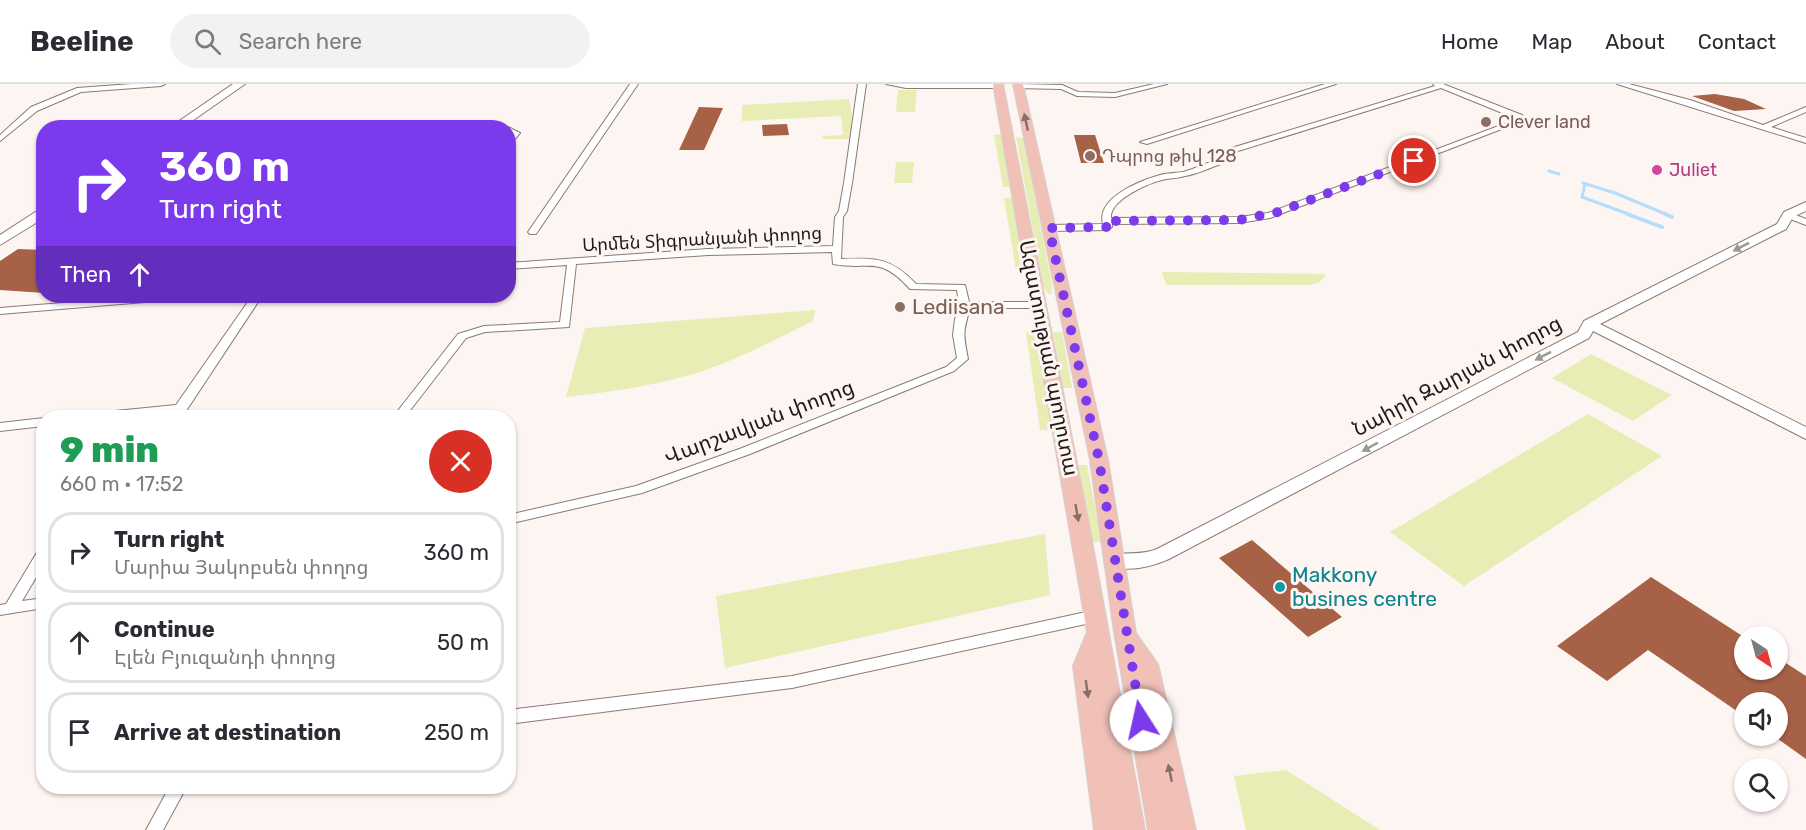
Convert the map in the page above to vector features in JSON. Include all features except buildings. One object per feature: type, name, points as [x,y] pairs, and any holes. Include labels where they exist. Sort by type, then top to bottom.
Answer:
[{"type":"main road","points":[[186,120],[240,84]]},
{"type":"main road","name":"Ազատության պողոտա","points":[[999,85],[1068,460],[1132,830]]},
{"type":"main road","name":"Ազատության պողոտա","points":[[1018,85],[1099,460],[1125,632],[1161,830]]},
{"type":"main road","name":"Նաիրի Զարյան փողոց","points":[[1116,561],[1147,561],[1231,519],[1584,335],[1592,322],[1799,218],[1806,206]]},
{"type":"main road","points":[[0,241],[36,217]]},
{"type":"main road","points":[[1592,322],[1806,429]]},
{"type":"main road","points":[[1592,322],[1806,434]]},
{"type":"main road","points":[[1068,460],[1099,460]]},
{"type":"main road","points":[[1096,624],[1084,666],[1107,830]]},
{"type":"main road","name":"Ազատության պողոտա","points":[[1125,632],[1147,664],[1183,830]]},
{"type":"street","points":[[0,139],[34,109],[80,90],[160,84]]},
{"type":"street","points":[[533,232],[634,84]]},
{"type":"street","points":[[837,249],[839,217],[843,211],[848,183],[862,84]]},
{"type":"street","points":[[890,84],[906,87],[999,85]]},
{"type":"street","points":[[1018,85],[1062,87],[1077,94],[1115,95],[1163,84]]},
{"type":"street","points":[[1144,142],[1332,84]]},
{"type":"street","points":[[1621,84],[1687,102],[1806,141]]},
{"type":"street","points":[[1647,91],[1656,84]]},
{"type":"street","points":[[1049,228],[1108,227],[1106,221],[1106,214],[1110,205],[1117,199],[1162,177],[1184,174],[1218,162],[1218,155],[1252,142],[1268,140],[1318,122],[1439,85],[1519,117],[1521,120],[1270,215],[1239,220],[1106,221]]},
{"type":"street","points":[[1764,127],[1806,109]]},
{"type":"street","name":"Արմեն Տիգրանյանի փողոց","points":[[516,265],[708,252],[837,249],[836,262],[887,262],[906,276],[913,287],[962,287],[965,305]]},
{"type":"street","points":[[404,410],[462,336],[484,329],[565,325],[572,261]]},
{"type":"street","points":[[0,311],[97,303]]},
{"type":"street","points":[[179,410],[252,303]]},
{"type":"street","points":[[965,305],[1038,305]]},
{"type":"street","name":"Վարշավյան փողոց","points":[[516,518],[638,489],[756,447],[950,369],[963,359],[958,335],[965,305]]},
{"type":"street","points":[[0,427],[36,423]]},
{"type":"street","points":[[5,609],[36,564]]},
{"type":"street","points":[[5,609],[36,604]]},
{"type":"street","points":[[516,716],[792,682],[1096,624]]},
{"type":"street","points":[[154,830],[174,794]]},
{"type":"green space","points":[[898,90],[917,90],[915,112],[896,112]]},
{"type":"green space","points":[[849,99],[852,115],[850,139],[824,139],[822,136],[843,135],[841,116],[742,121],[742,105]]},
{"type":"green space","points":[[1003,134],[1012,187],[1003,187],[994,135]]},
{"type":"green space","points":[[1016,137],[1024,138],[1052,294],[1048,294],[1043,285]]},
{"type":"green space","points":[[896,162],[914,162],[912,183],[894,183]]},
{"type":"green space","points":[[1004,198],[1016,198],[1030,270],[1016,270]]},
{"type":"green space","points":[[1162,272],[1325,274],[1325,277],[1318,283],[1310,285],[1166,285]]},
{"type":"green space","points":[[815,310],[813,321],[745,354],[703,371],[635,387],[566,397],[585,328]]},
{"type":"green space","points":[[1026,332],[1039,332],[1055,430],[1040,430]]},
{"type":"green space","points":[[1053,332],[1062,332],[1072,388],[1063,388]]},
{"type":"green space","points":[[1591,354],[1672,395],[1633,421],[1552,378]]},
{"type":"green space","points":[[1588,414],[1662,456],[1464,586],[1390,532]]},
{"type":"green space","points":[[1077,465],[1087,465],[1102,542],[1091,542]]},
{"type":"green space","points":[[1045,534],[1050,595],[725,668],[716,596]]},
{"type":"green space","points":[[1286,770],[1380,830],[1246,830],[1234,776]]},
{"type":"waterway","points":[[1549,171],[1559,174]]},
{"type":"waterway","points":[[1583,183],[1615,193],[1668,215]]},
{"type":"waterway","points":[[1585,184],[1582,197],[1631,215]]},
{"type":"waterway","points":[[1627,214],[1662,227]]},
{"type":"waterway","points":[[1665,214],[1672,217]]},
{"type":"place","name":"Clever land","points":[[1486,122]]},
{"type":"place","name":"Դպրոց թիվ 128","points":[[1090,156]]},
{"type":"place","name":"Juliet","points":[[1657,170]]},
{"type":"place","name":"Lediisana","points":[[900,307]]},
{"type":"place","name":"Makkony busines centre","points":[[1280,587]]},
{"type":"route","points":[[1141,720],[1099,460],[1049,228],[1108,227],[1106,221],[1239,220],[1270,215],[1414,161]]}]
